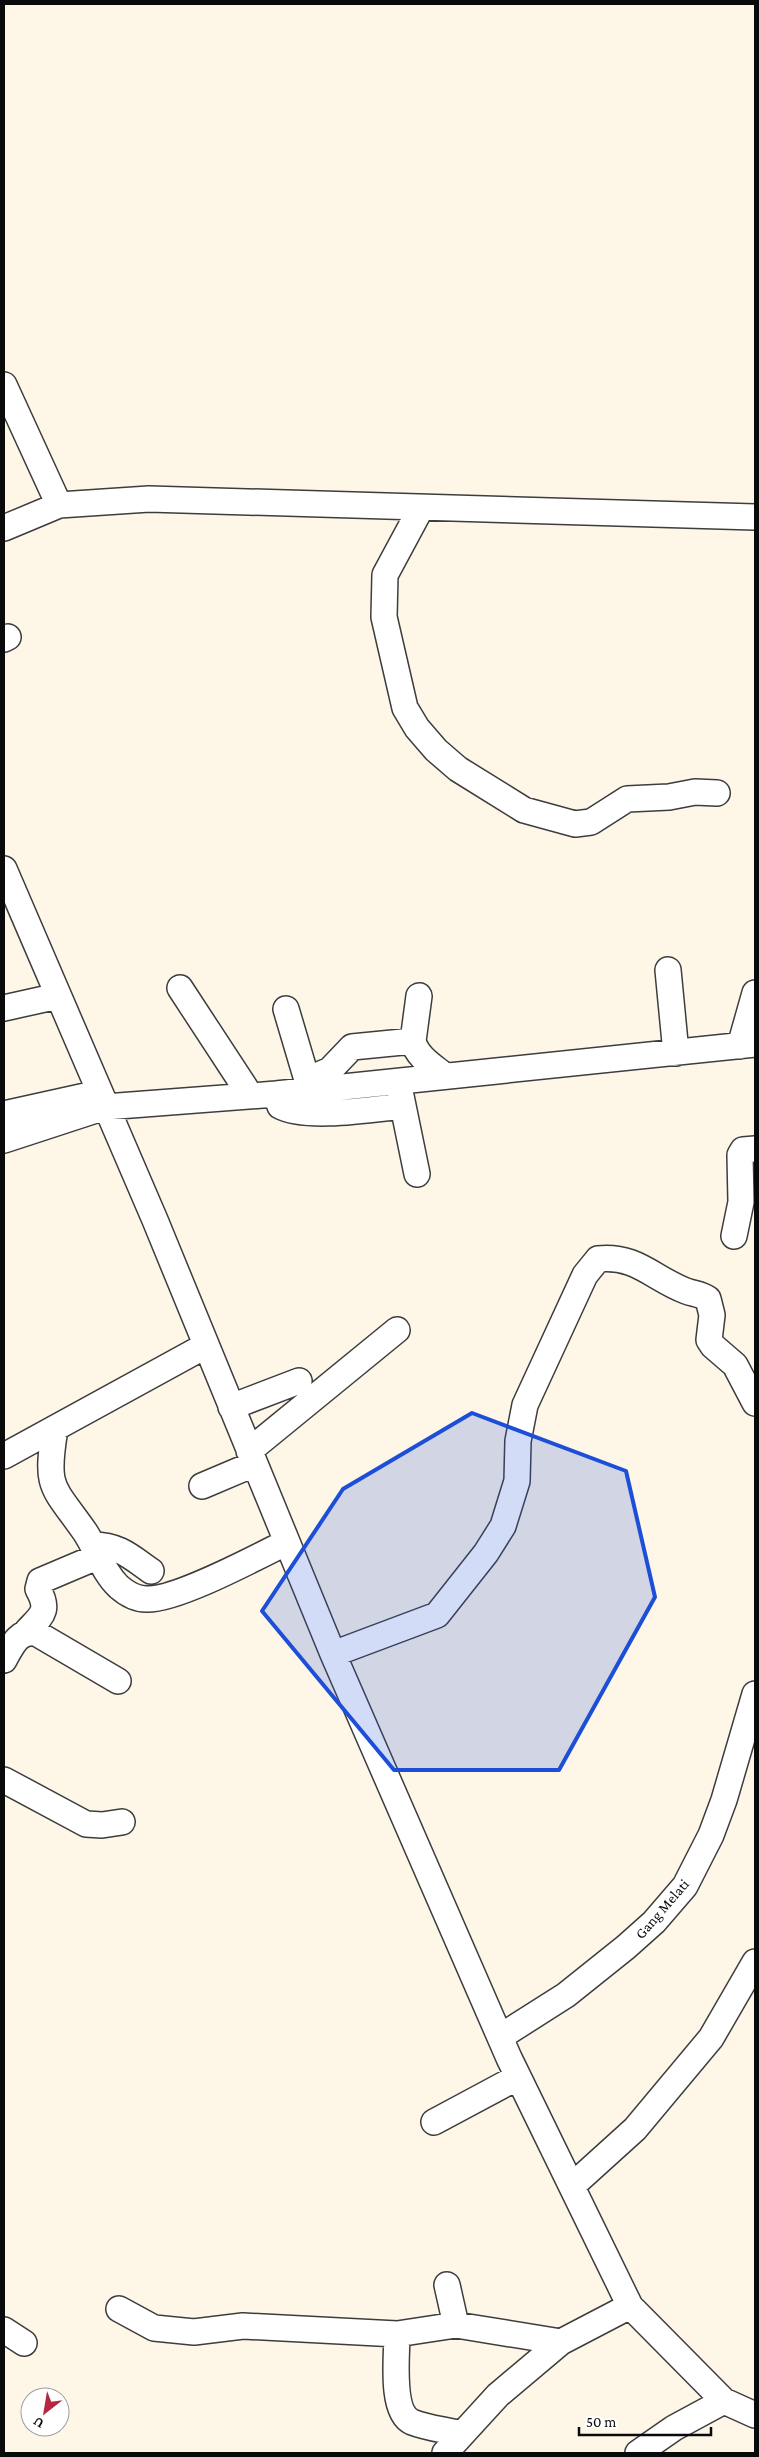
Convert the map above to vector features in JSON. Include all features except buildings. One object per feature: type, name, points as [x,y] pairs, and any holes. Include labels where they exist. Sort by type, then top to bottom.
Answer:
[{"type":"street","points":[[4,385],[59,505]]},
{"type":"street","points":[[4,528],[59,505],[149,499],[755,517]]},
{"type":"street","points":[[421,508],[385,575],[384,617],[405,708],[417,728],[436,750],[458,769],[524,810],[576,824],[592,822],[627,799],[695,792],[717,793]]},
{"type":"street","points":[[4,869],[10,900],[58,996],[155,1220],[205,1346],[333,1654],[518,2077],[630,2306],[724,2401],[755,2415]]},
{"type":"street","points":[[668,970],[676,1053]]},
{"type":"street","points":[[180,988],[250,1095]]},
{"type":"street","points":[[4,1114],[102,1100],[276,1094],[309,1085],[398,1081],[748,1045],[755,994]]},
{"type":"street","points":[[4,1008],[58,996]]},
{"type":"street","points":[[419,996],[413,1041],[418,1054],[445,1076]]},
{"type":"street","points":[[286,1009],[309,1085]]},
{"type":"street","points":[[309,1085],[330,1070],[352,1047],[413,1041]]},
{"type":"street","points":[[398,1081],[417,1174]]},
{"type":"street","points":[[276,1094],[280,1106],[295,1112],[338,1112],[403,1106]]},
{"type":"street","points":[[4,1140],[102,1100]]},
{"type":"street","points":[[734,1236],[741,1202],[740,1155],[743,1150],[755,1149]]},
{"type":"street","points":[[333,1654],[437,1615],[486,1553],[503,1526],[517,1481],[518,1442],[525,1404],[586,1276],[598,1259],[614,1258],[636,1263],[685,1291],[708,1299],[712,1315],[709,1340],[731,1362],[755,1403]]},
{"type":"street","points":[[202,1486],[251,1457],[397,1330]]},
{"type":"street","points":[[4,1456],[205,1346]]},
{"type":"street","points":[[231,1407],[299,1380]]},
{"type":"street","points":[[55,1429],[50,1462],[50,1480],[110,1576],[119,1587],[133,1597],[148,1600],[187,1588],[287,1542]]},
{"type":"street","points":[[4,1660],[14,1642],[28,1631],[45,1609],[45,1602],[38,1589],[40,1582],[110,1545],[122,1550],[151,1571]]},
{"type":"street","points":[[28,1631],[36,1633],[118,1680]]},
{"type":"street","name":"Gang Melati","points":[[500,2037],[566,1995],[626,1948],[654,1922],[685,1886],[711,1835],[724,1800],[755,1694]]},
{"type":"street","points":[[4,1780],[86,1824],[102,1825],[122,1822]]},
{"type":"street","points":[[572,2186],[635,2129],[711,2038],[755,1962]]},
{"type":"street","points":[[434,2122],[518,2077]]},
{"type":"street","points":[[447,2285],[456,2325]]},
{"type":"street","points":[[445,2453],[498,2396],[561,2342],[630,2306]]},
{"type":"street","points":[[119,2309],[154,2328],[194,2332],[244,2326],[397,2334],[456,2325],[561,2342]]},
{"type":"street","points":[[397,2334],[397,2400],[402,2412],[411,2421],[461,2434]]},
{"type":"street","points":[[638,2453],[674,2428],[724,2401]]},
{"type":"highlighted area","points":[[472,1413],[626,1471],[655,1597],[559,1770],[394,1770],[262,1611],[343,1489]]}]
